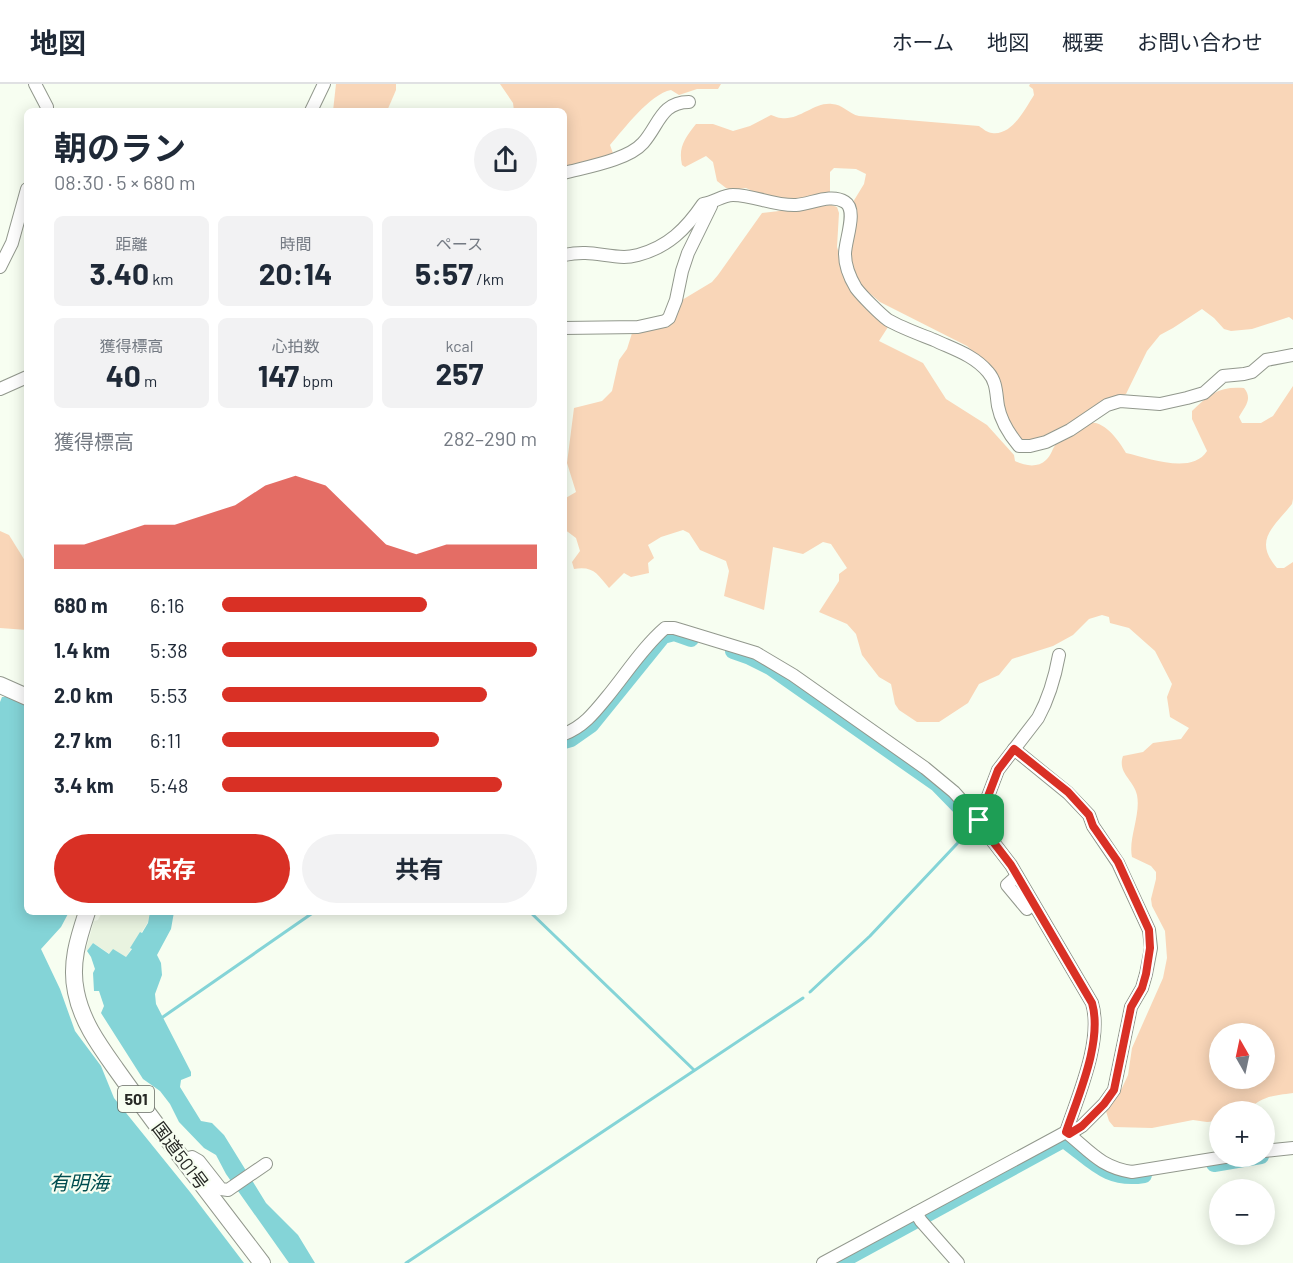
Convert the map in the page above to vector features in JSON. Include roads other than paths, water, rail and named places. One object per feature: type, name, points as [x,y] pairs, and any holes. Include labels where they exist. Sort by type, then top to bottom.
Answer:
[{"type":"highway","points":[[0,685],[24,696]]},
{"type":"highway","name":"国道501号","points":[[86,915],[76,946],[73,971],[75,991],[89,1029],[132,1093],[262,1263]]},
{"type":"street","points":[[34,84],[47,108]]},
{"type":"street","points":[[312,108],[324,84]]},
{"type":"street","points":[[567,171],[597,165],[629,154],[641,146],[655,128],[664,111],[671,105],[689,102]]},
{"type":"street","points":[[567,255],[589,252],[627,258],[651,252],[672,240],[703,204],[709,204],[726,196],[734,195],[794,205],[833,198],[844,201],[849,206],[851,214],[845,253],[849,276],[855,287],[888,319],[962,351],[989,373],[995,384],[998,408],[1007,431],[1019,446],[1046,442],[1070,430],[1107,405],[1120,401],[1160,404],[1187,398],[1204,393],[1223,376],[1252,372],[1266,360],[1293,355]]},
{"type":"street","points":[[0,267],[12,243],[24,200]]},
{"type":"street","points":[[567,328],[638,327],[669,318],[688,253],[711,206],[709,204]]},
{"type":"street","points":[[0,389],[24,378]]},
{"type":"street","points":[[567,733],[573,731],[594,713],[660,632],[665,628],[674,628],[756,653],[793,675],[925,768],[954,792],[979,820],[981,826],[1011,865],[1092,1003],[1096,1014],[1094,1048],[1067,1133]]},
{"type":"street","points":[[979,820],[998,770],[1044,708],[1054,680],[1059,655]]},
{"type":"street","points":[[822,1263],[918,1217],[1082,1126],[1104,1104],[1114,1090],[1131,1007],[1142,988],[1146,974],[1150,948],[1149,930],[1118,862],[1093,826],[1089,815],[1068,792],[1014,749]]},
{"type":"street","points":[[1017,876],[1007,885],[1027,909]]},
{"type":"street","points":[[1067,1133],[1094,1157],[1106,1165],[1121,1170],[1132,1172],[1209,1160]]},
{"type":"street","points":[[1275,1150],[1293,1148]]},
{"type":"street","points":[[183,1159],[192,1157],[199,1161],[221,1188],[228,1191],[266,1164]]},
{"type":"street","points":[[918,1217],[958,1263]]},
{"type":"water","name":"有明海","points":[[2,697],[11,697],[24,704],[24,915],[67,915],[61,927],[41,949],[60,989],[75,1031],[101,1066],[114,1098],[244,1263],[0,1263],[0,702]]},
{"type":"water","points":[[149,915],[173,915],[171,929],[157,955],[161,963],[162,975],[155,994],[156,1004],[191,1072],[191,1076],[181,1080],[180,1087],[201,1121],[212,1123],[224,1135],[266,1203],[298,1235],[315,1263],[289,1263],[226,1174],[216,1155],[204,1148],[179,1122],[160,1091],[143,1079],[101,1013],[104,1006],[99,991],[94,991],[93,973],[95,969],[87,951],[93,943],[109,954],[113,949],[126,957],[140,932],[142,933]]},
{"type":"waterway","points":[[567,740],[591,725],[663,636],[674,633],[691,639]]},
{"type":"waterway","points":[[733,651],[770,667],[937,784],[975,823]]},
{"type":"waterway","points":[[810,992],[870,936],[975,823]]},
{"type":"waterway","points":[[160,1019],[310,915]]},
{"type":"waterway","points":[[533,915],[694,1070]]},
{"type":"waterway","points":[[406,1263],[803,998]]},
{"type":"waterway","points":[[838,1263],[1063,1140],[1094,1163],[1111,1172],[1131,1176],[1144,1175]]}]
